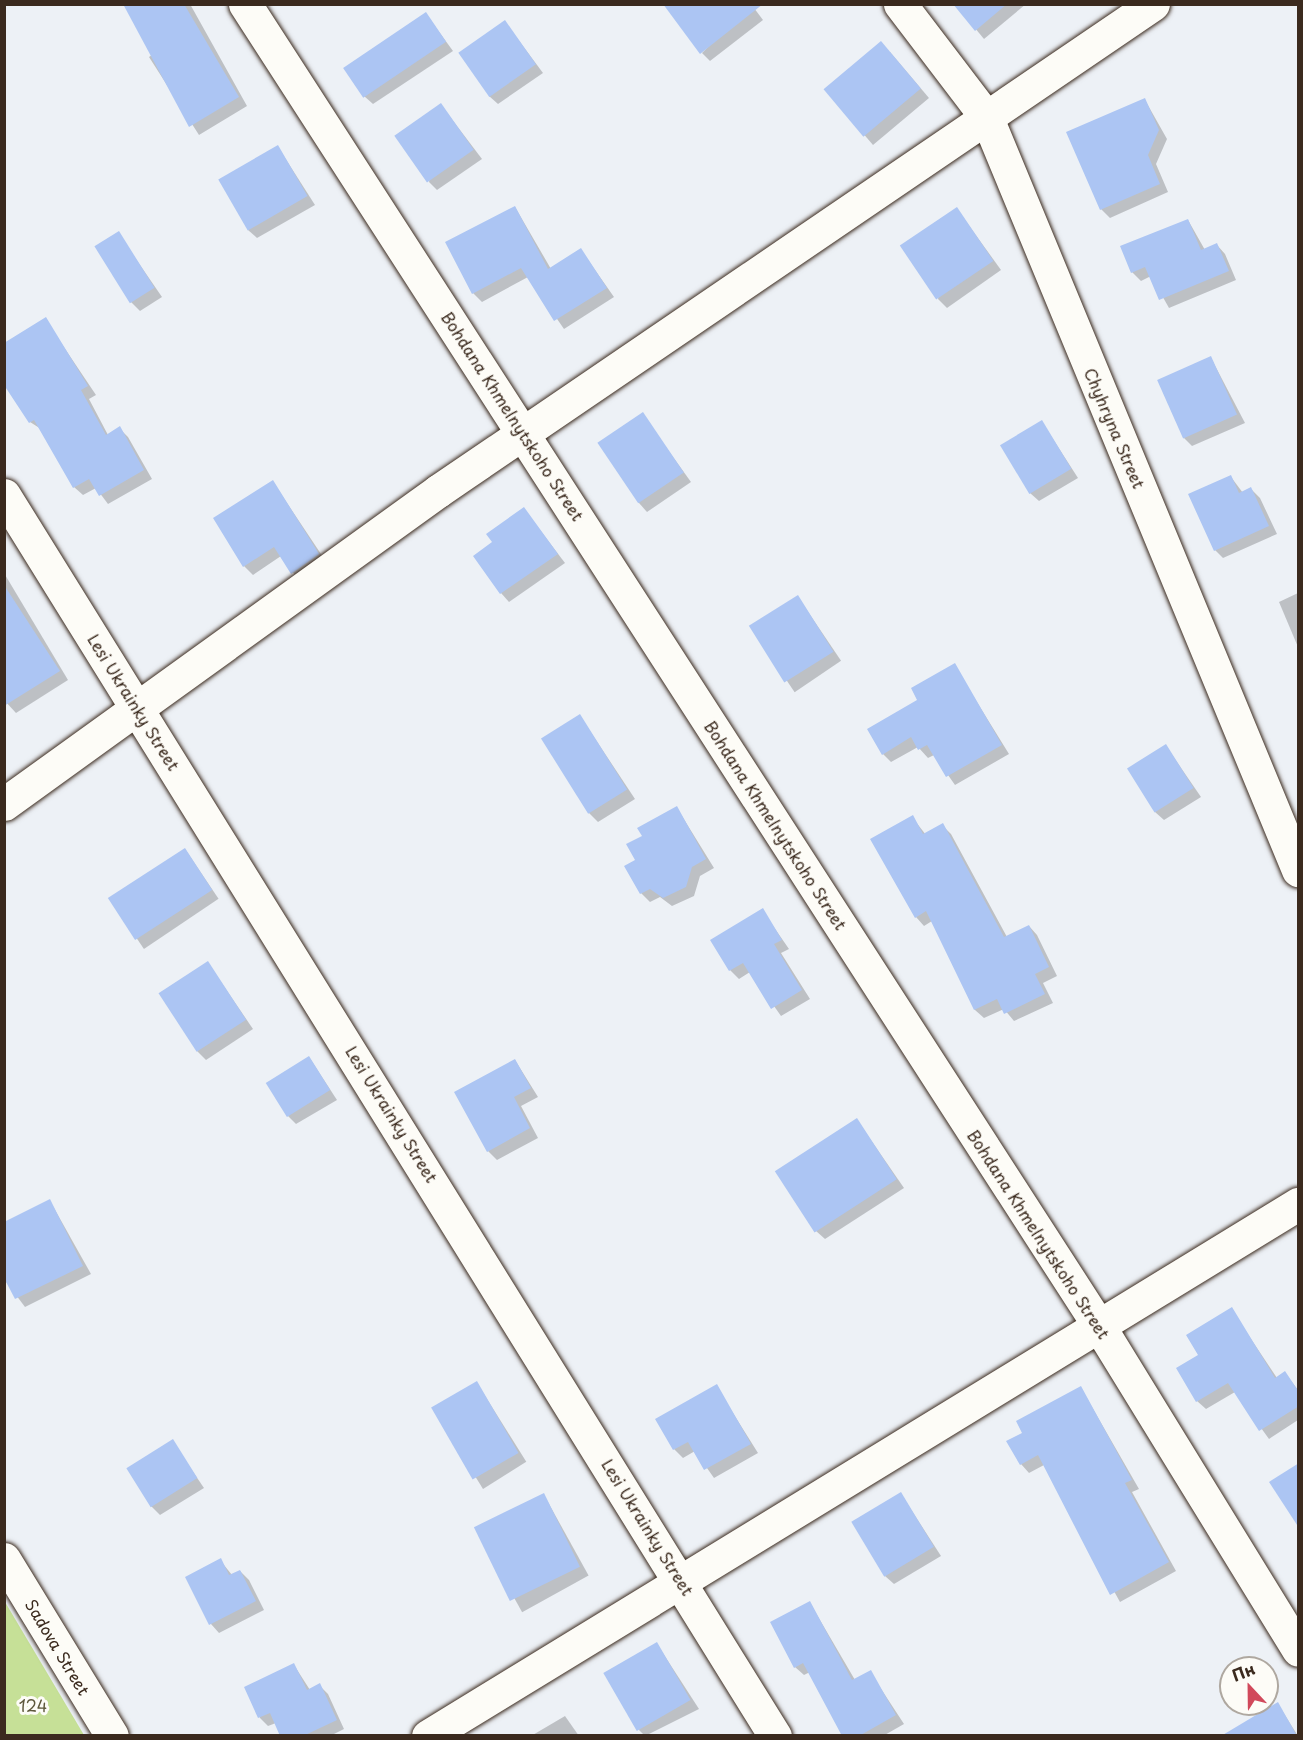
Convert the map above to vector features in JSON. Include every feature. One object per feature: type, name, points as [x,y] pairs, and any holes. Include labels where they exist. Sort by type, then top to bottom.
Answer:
[{"type":"street","name":"Bohdana Khmelnytskoho Street","points":[[245,4],[1099,1326],[1299,1650]]},
{"type":"street","name":"Chyhryna Street","points":[[900,4],[987,118],[1299,870]]},
{"type":"street","points":[[4,804],[137,706],[524,433],[1153,4]]},
{"type":"street","name":"Lesi Ukrainky Street","points":[[4,495],[681,1579],[775,1736]]},
{"type":"street","points":[[428,1736],[681,1579],[1299,1204]]},
{"type":"street","name":"Sadova Street","points":[[4,1559],[112,1736]]},
{"type":"green space","name":"124","points":[[5,1602],[84,1735],[5,1735]]},
{"type":"building","points":[[123,4],[184,4],[239,97],[189,127]]},
{"type":"building","points":[[663,4],[763,4],[700,54]]},
{"type":"building","points":[[953,4],[1007,4],[975,31]]},
{"type":"building","points":[[426,12],[446,42],[363,98],[343,68]]},
{"type":"building","points":[[505,20],[536,64],[489,97],[458,53]]},
{"type":"building","points":[[881,41],[921,88],[863,137],[824,89]]},
{"type":"building","points":[[1145,98],[1159,130],[1148,155],[1160,184],[1100,210],[1066,132]]},
{"type":"building","points":[[441,103],[474,150],[427,182],[394,136]]},
{"type":"building","points":[[278,145],[308,196],[248,231],[218,180]]},
{"type":"building","points":[[515,206],[548,269],[581,248],[607,288],[554,321],[521,268],[472,294],[445,242]]},
{"type":"building","points":[[957,207],[993,261],[936,299],[900,246]]},
{"type":"building","points":[[1188,219],[1201,250],[1217,243],[1229,271],[1159,300],[1145,267],[1131,273],[1120,246]]},
{"type":"building","points":[[119,231],[155,288],[130,303],[94,246]]},
{"type":"building","points":[[46,317],[88,386],[81,390],[106,435],[120,426],[144,470],[99,496],[89,479],[73,488],[34,420],[29,423],[4,385],[4,343]]},
{"type":"building","points":[[1211,356],[1237,414],[1183,438],[1157,380]]},
{"type":"building","points":[[643,412],[684,473],[638,503],[597,443]]},
{"type":"building","points":[[1042,420],[1071,469],[1029,494],[1000,445]]},
{"type":"building","points":[[1231,475],[1239,493],[1251,487],[1269,526],[1214,551],[1188,494]]},
{"type":"building","points":[[273,480],[319,554],[291,574],[274,547],[243,567],[213,518]]},
{"type":"building","points":[[524,507],[558,554],[500,594],[473,556],[492,542],[486,534]]},
{"type":"building","points":[[4,585],[60,671],[4,706]]},
{"type":"building","points":[[798,595],[834,652],[784,683],[749,626]]},
{"type":"building","points":[[955,663],[1002,745],[946,777],[927,745],[918,750],[911,737],[882,755],[867,729],[917,700],[911,688]]},
{"type":"building","points":[[580,714],[627,789],[588,814],[541,738]]},
{"type":"building","points":[[1166,744],[1194,788],[1155,812],[1127,768]]},
{"type":"building","points":[[677,806],[706,859],[692,867],[686,887],[663,898],[650,889],[640,894],[624,866],[635,860],[626,844],[642,836],[637,828]]},
{"type":"building","points":[[913,815],[923,834],[943,823],[1004,937],[1029,925],[1049,967],[1035,974],[1045,994],[1004,1014],[997,999],[974,1010],[926,911],[915,918],[870,839]]},
{"type":"building","points":[[185,848],[212,890],[135,940],[108,898]]},
{"type":"building","points":[[763,908],[782,940],[774,944],[802,990],[771,1009],[743,963],[729,971],[710,940]]},
{"type":"building","points":[[208,961],[246,1020],[197,1052],[159,993]]},
{"type":"building","points":[[309,1056],[330,1090],[287,1117],[266,1083]]},
{"type":"building","points":[[515,1059],[531,1088],[514,1097],[530,1128],[487,1152],[454,1092]]},
{"type":"building","points":[[857,1118],[897,1179],[815,1233],[775,1171]]},
{"type":"building","points":[[50,1199],[83,1266],[15,1299],[4,1278],[4,1222]]},
{"type":"building","points":[[1232,1307],[1275,1378],[1285,1371],[1299,1392],[1299,1406],[1259,1431],[1228,1383],[1196,1402],[1176,1368],[1198,1355],[1186,1335]]},
{"type":"building","points":[[477,1381],[518,1453],[473,1479],[431,1408]]},
{"type":"building","points":[[717,1384],[751,1444],[704,1470],[688,1442],[673,1450],[655,1419]]},
{"type":"building","points":[[1081,1386],[1132,1480],[1125,1483],[1169,1562],[1110,1595],[1038,1455],[1020,1465],[1006,1441],[1022,1433],[1016,1421]]},
{"type":"building","points":[[173,1439],[197,1478],[151,1507],[126,1468]]},
{"type":"building","points":[[1299,1463],[1299,1528],[1269,1482]]},
{"type":"building","points":[[901,1492],[934,1547],[884,1577],[851,1522]]},
{"type":"building","points":[[544,1493],[580,1567],[510,1601],[474,1527]]},
{"type":"building","points":[[221,1558],[229,1575],[240,1570],[256,1601],[209,1625],[185,1577]]},
{"type":"building","points":[[810,1601],[852,1680],[871,1670],[896,1715],[859,1736],[842,1736],[803,1663],[794,1668],[770,1622]]},
{"type":"building","points":[[657,1642],[690,1700],[637,1731],[603,1673]]},
{"type":"building","points":[[294,1663],[307,1690],[320,1683],[337,1720],[303,1736],[280,1736],[270,1713],[258,1718],[244,1687]]},
{"type":"building","points":[[1279,1704],[1297,1736],[1221,1736],[1255,1716],[1279,1716]]}]
